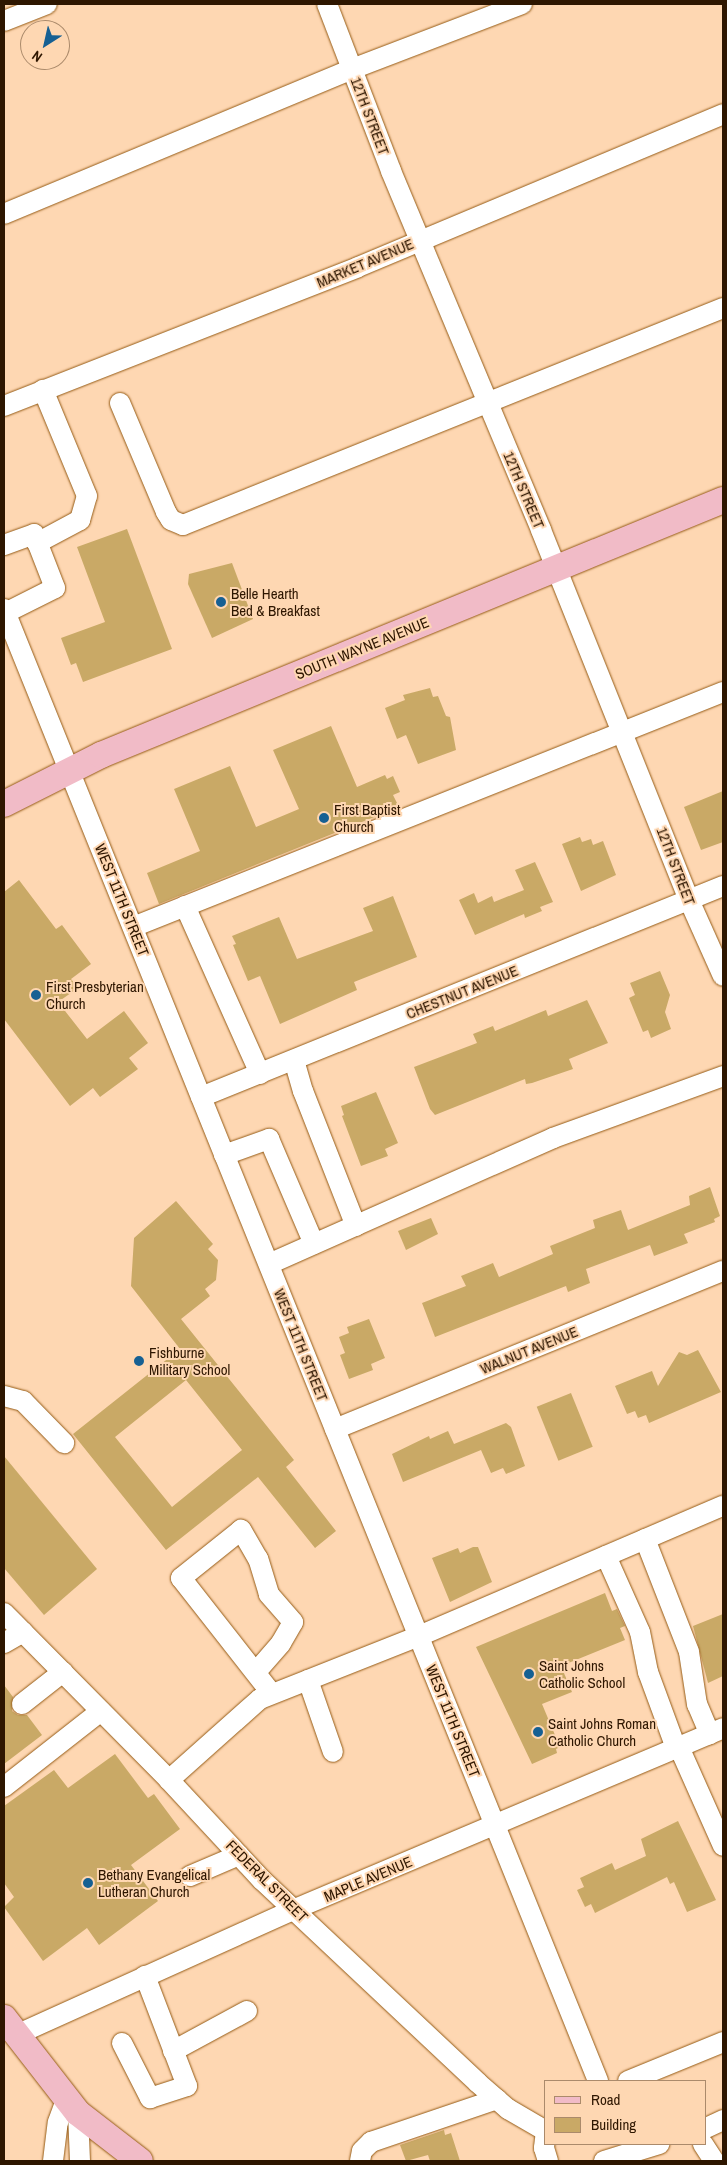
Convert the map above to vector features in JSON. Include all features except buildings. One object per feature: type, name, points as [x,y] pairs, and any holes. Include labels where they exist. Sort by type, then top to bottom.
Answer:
[{"type":"main road","name":"SOUTH WAYNE AVENUE","points":[[4,804],[69,769],[723,500]]},
{"type":"main road","points":[[10,2027],[72,2107],[140,2161]]},
{"type":"street","points":[[4,21],[47,4]]},
{"type":"street","name":"12TH STREET","points":[[327,4],[488,404],[624,734],[689,900],[723,976]]},
{"type":"street","points":[[4,214],[352,69],[522,4]]},
{"type":"street","name":"MARKET AVENUE","points":[[4,406],[421,239],[723,114]]},
{"type":"street","points":[[120,403],[166,512],[171,520],[183,525],[723,308]]},
{"type":"street","points":[[37,543],[80,520],[87,496],[43,390]]},
{"type":"street","points":[[4,545],[34,534],[55,588],[5,611]]},
{"type":"street","name":"WEST 11TH STREET","points":[[5,611],[598,2080]]},
{"type":"street","points":[[133,927],[624,734],[723,692]]},
{"type":"street","name":"CHESTNUT AVENUE","points":[[202,1098],[723,886]]},
{"type":"street","points":[[186,906],[260,1074]]},
{"type":"street","points":[[294,1060],[303,1091],[356,1226]]},
{"type":"street","points":[[269,1264],[553,1138],[723,1076]]},
{"type":"street","points":[[224,1155],[269,1140],[314,1244]]},
{"type":"street","name":"WALNUT AVENUE","points":[[335,1429],[723,1271]]},
{"type":"street","points":[[4,1396],[23,1401],[64,1443]]},
{"type":"street","points":[[169,1780],[260,1699],[418,1636],[723,1506]]},
{"type":"street","points":[[256,1672],[281,1643],[294,1622],[270,1594],[258,1559],[241,1530],[181,1578],[272,1694]]},
{"type":"street","points":[[645,1539],[689,1652],[697,1704],[717,1731]]},
{"type":"street","points":[[606,1556],[640,1632],[648,1672],[678,1748],[723,1846]]},
{"type":"street","name":"FEDERAL STREET","points":[[4,1613],[102,1711],[239,1855],[295,1909],[497,2099],[544,2130]]},
{"type":"street","points":[[4,1643],[23,1632]]},
{"type":"street","points":[[22,1704],[63,1672]]},
{"type":"street","points":[[308,1680],[332,1752]]},
{"type":"street","points":[[4,1787],[102,1711]]},
{"type":"street","name":"MAPLE AVENUE","points":[[10,2027],[144,1976],[295,1909],[717,1731]]},
{"type":"street","points":[[190,1876],[239,1855]]},
{"type":"street","points":[[122,2043],[150,2098],[187,2086],[144,1976]]},
{"type":"street","points":[[173,2051],[247,2011]]},
{"type":"street","points":[[630,2080],[723,2042]]},
{"type":"street","points":[[360,2161],[362,2151],[371,2142],[497,2099]]},
{"type":"street","points":[[53,2161],[58,2122],[72,2107]]},
{"type":"street","points":[[72,2107],[80,2161]]},
{"type":"street","points":[[707,2128],[723,2120]]},
{"type":"street","points":[[544,2145],[548,2161]]},
{"type":"street","points":[[604,2161],[656,2145]]},
{"type":"street","points":[[705,2145],[714,2161]]},
{"type":"place","name":"Belle Hearth Bed & Breakfast","points":[[221,602]]},
{"type":"place","name":"First Baptist Church","points":[[324,818]]},
{"type":"place","name":"First Presbyterian Church","points":[[36,995]]},
{"type":"place","name":"Fishburne Military School","points":[[139,1361]]},
{"type":"place","name":"Saint Johns Catholic School","points":[[529,1674]]},
{"type":"place","name":"Saint Johns Roman Catholic Church","points":[[538,1732]]},
{"type":"place","name":"Bethany Evangelical Lutheran Church","points":[[88,1883]]}]
